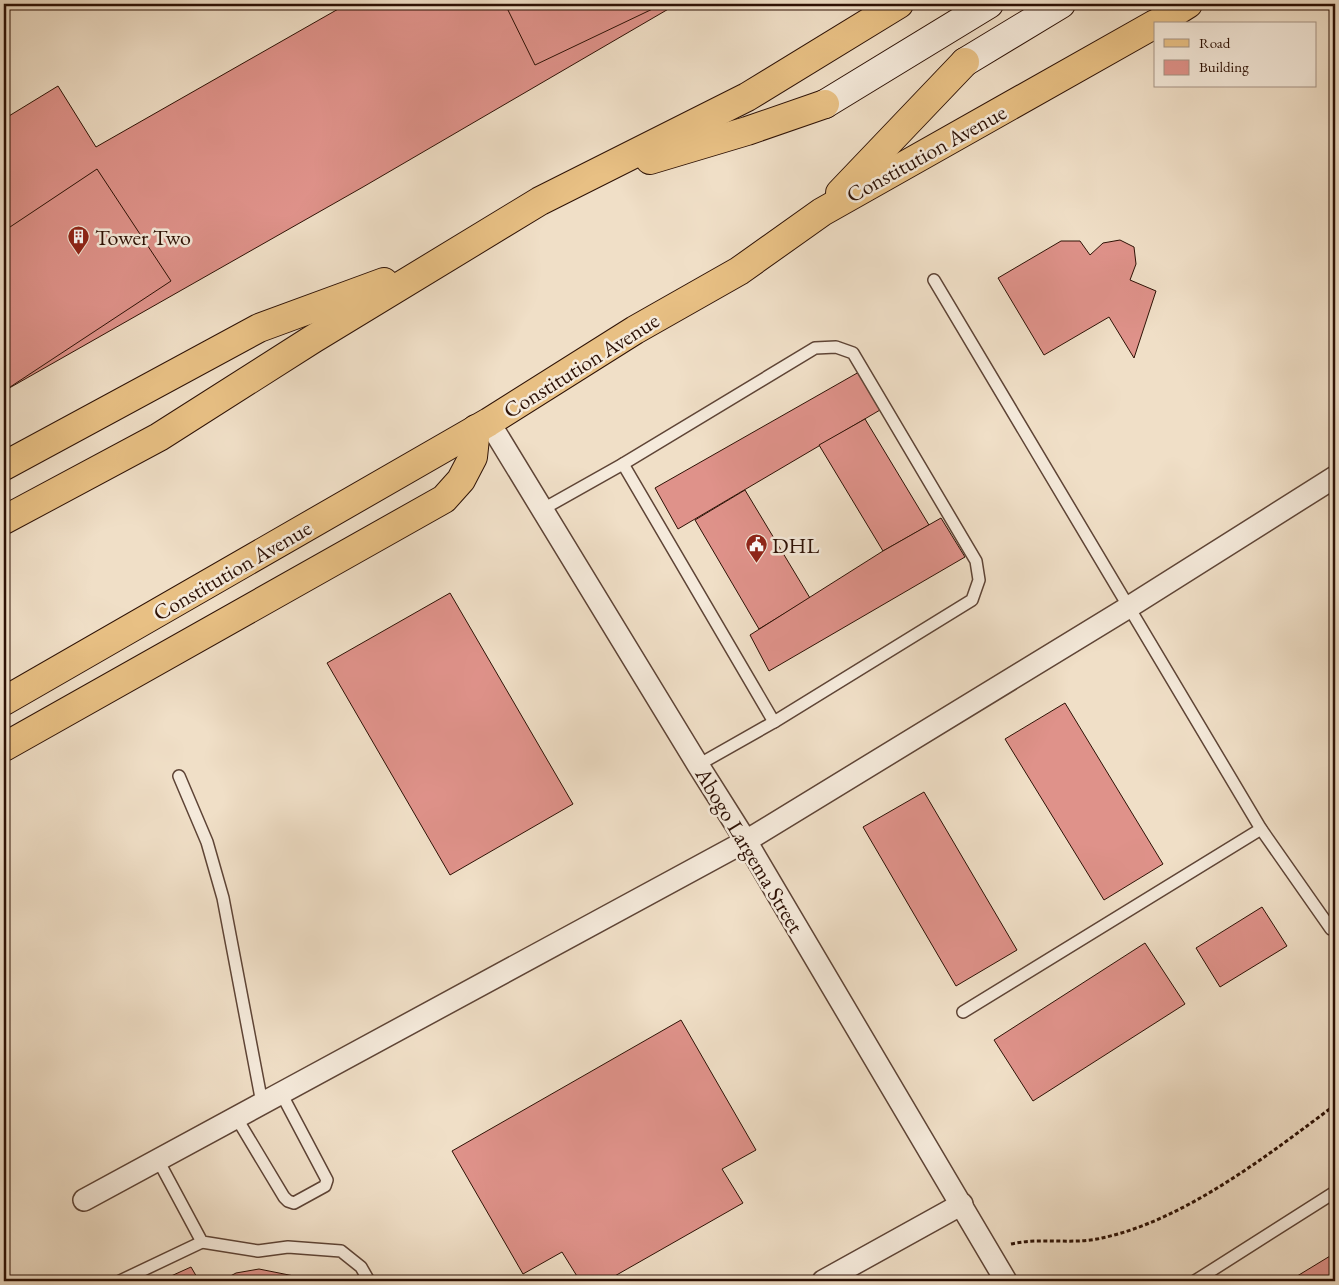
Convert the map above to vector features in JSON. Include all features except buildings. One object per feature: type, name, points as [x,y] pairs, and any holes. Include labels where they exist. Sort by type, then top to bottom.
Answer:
[{"type":"main road","points":[[4,520],[159,437],[313,339],[540,201],[746,97],[899,4]]},
{"type":"main road","points":[[596,172],[627,166],[714,142],[825,104],[989,4]]},
{"type":"main road","points":[[822,212],[965,62],[1061,4]]},
{"type":"main road","name":"Constitution Avenue","points":[[1159,22],[1188,4]]},
{"type":"main road","name":"Constitution Avenue","points":[[4,701],[483,425],[635,330],[738,271],[822,212],[1154,25]]},
{"type":"main road","points":[[4,466],[259,328],[446,258]]},
{"type":"main road","points":[[4,747],[444,499],[461,480],[473,457],[483,425]]},
{"type":"street","name":"Abogo Largema Street","points":[[483,425],[543,509],[746,841],[1006,1281]]},
{"type":"street","points":[[84,1200],[746,841],[1129,607],[1335,477]]},
{"type":"street","points":[[822,1281],[962,1204]]},
{"type":"lane","points":[[934,280],[1261,830],[1330,929]]},
{"type":"lane","points":[[543,509],[623,464],[815,348],[836,347],[853,353],[976,561],[979,580],[972,600],[774,722],[698,765]]},
{"type":"lane","points":[[623,464],[774,722]]},
{"type":"lane","points":[[179,776],[207,842],[223,898],[262,1103]]},
{"type":"lane","points":[[963,1012],[1261,830]]},
{"type":"lane","points":[[236,1117],[284,1197],[294,1203],[325,1186],[327,1180],[281,1093]]},
{"type":"lane","points":[[158,1160],[202,1242]]},
{"type":"lane","points":[[1195,1281],[1335,1192]]},
{"type":"lane","points":[[120,1281],[202,1242],[258,1251],[288,1247],[341,1251],[361,1267],[369,1281]]},
{"type":"path","points":[[989,1250],[1014,1243],[1039,1240],[1074,1242],[1102,1238],[1159,1218],[1182,1208],[1268,1155],[1335,1105]]},
{"type":"place","name":"Tower Two","points":[[79,256]]},
{"type":"place","name":"DHL","points":[[756,564]]}]
